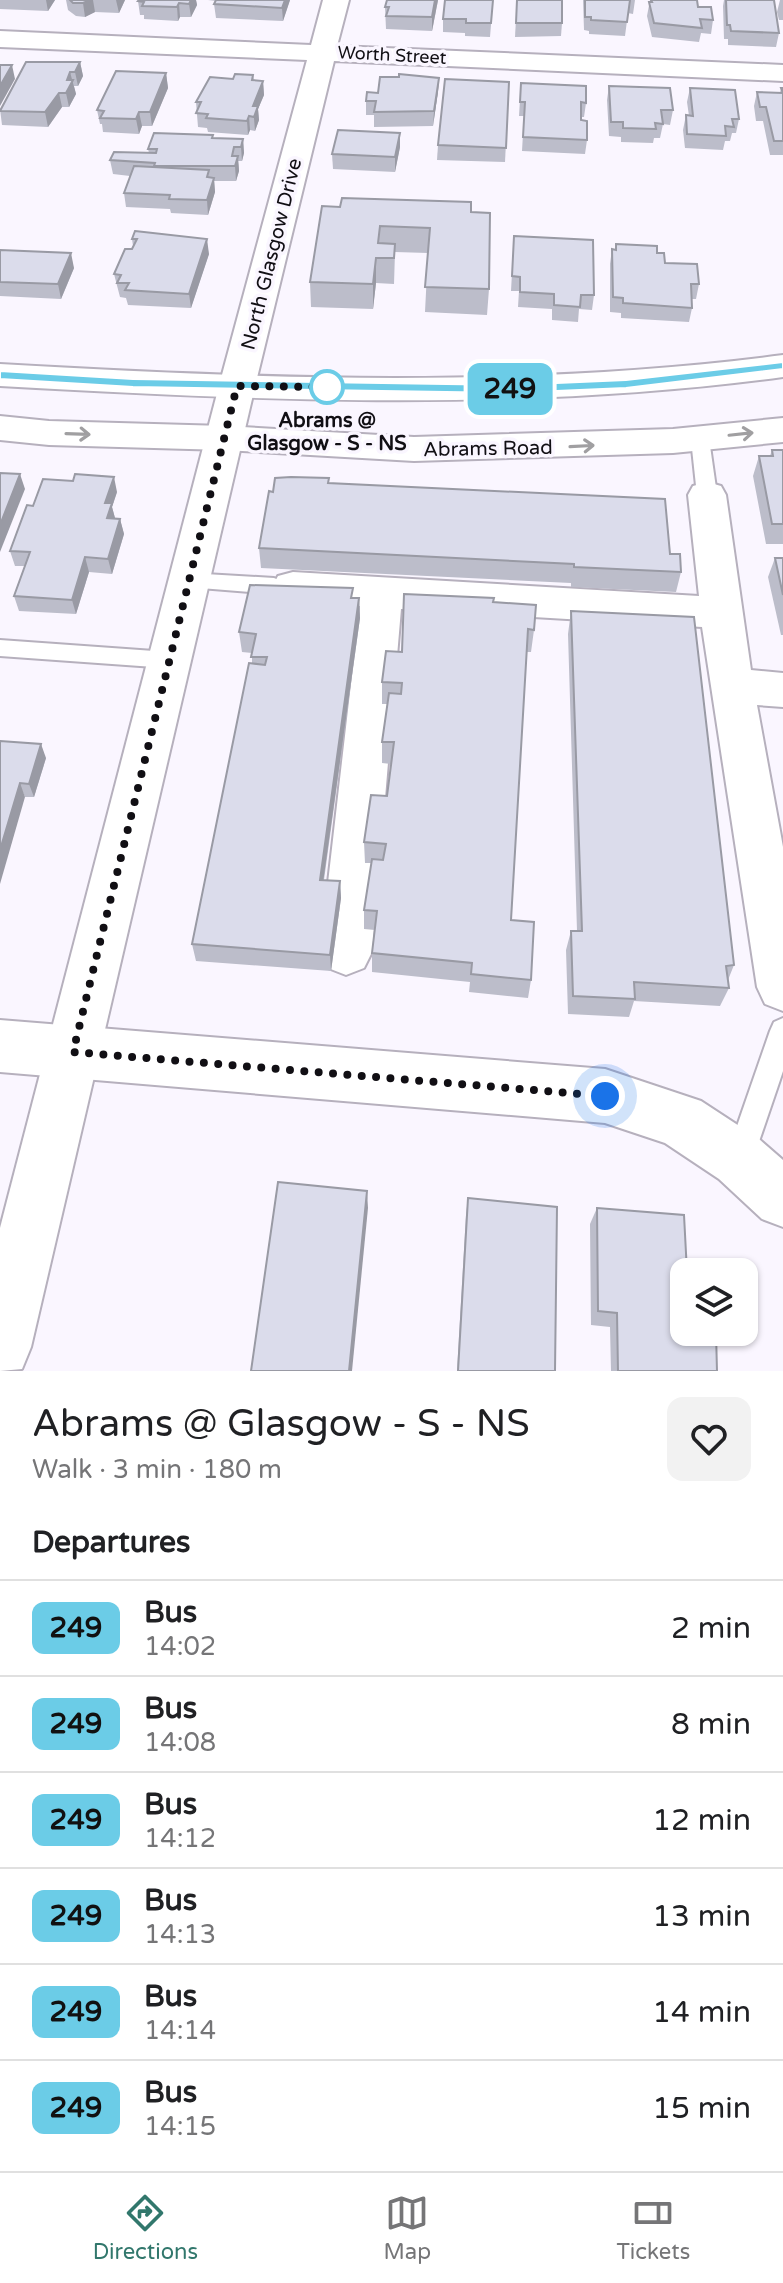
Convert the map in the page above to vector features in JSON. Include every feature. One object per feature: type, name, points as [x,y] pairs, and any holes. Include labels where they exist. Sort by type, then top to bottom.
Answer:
[{"type":"street","name":"North Glasgow Drive","points":[[0,1347],[168,660],[336,0]]},
{"type":"street","name":"Worth Street","points":[[0,39],[783,73]]},
{"type":"street","points":[[0,375],[133,383],[430,389],[595,386],[783,366]]},
{"type":"street","name":"Abrams Road","points":[[0,428],[49,433],[224,438],[414,449],[551,447],[700,439],[783,430]]},
{"type":"street","points":[[707,495],[731,686],[783,987]]},
{"type":"street","points":[[274,586],[722,613]]},
{"type":"street","points":[[346,952],[382,592]]},
{"type":"street","points":[[731,686],[783,690]]},
{"type":"street","points":[[0,1046],[605,1096],[681,1121],[739,1159],[783,1198]]},
{"type":"lane","points":[[700,439],[707,495]]},
{"type":"lane","points":[[188,580],[274,586]]},
{"type":"lane","points":[[0,648],[168,660]]},
{"type":"lane","points":[[739,1159],[783,1031]]},
{"type":"building","points":[[70,0],[90,0],[73,3]]},
{"type":"building","points":[[139,0],[191,0],[189,4],[179,3],[177,7],[142,6],[144,2]]},
{"type":"building","points":[[216,0],[285,0],[282,8],[214,4]]},
{"type":"building","points":[[387,0],[435,0],[432,17],[386,16],[389,7],[385,7]]},
{"type":"building","points":[[445,0],[493,0],[491,23],[443,19]]},
{"type":"building","points":[[517,0],[562,0],[562,23],[516,23]]},
{"type":"building","points":[[585,0],[630,0],[627,22],[585,17]]},
{"type":"building","points":[[651,0],[697,0],[698,7],[711,7],[713,20],[700,19],[702,28],[654,23]]},
{"type":"building","points":[[726,0],[774,0],[779,33],[731,31],[730,25],[727,25]]},
{"type":"building","points":[[26,62],[80,62],[75,72],[70,72],[67,80],[73,80],[66,93],[59,93],[45,112],[0,111]]},
{"type":"building","points":[[0,65],[12,65],[0,86]]},
{"type":"building","points":[[116,71],[166,73],[150,112],[139,112],[136,119],[100,118],[104,111],[97,110]]},
{"type":"building","points":[[235,74],[253,75],[252,80],[263,81],[253,106],[258,106],[254,117],[249,116],[247,121],[206,118],[208,114],[196,113],[201,102],[196,102],[210,77],[233,79]]},
{"type":"building","points":[[399,74],[439,78],[434,111],[374,112],[376,101],[366,101],[367,92],[378,93],[380,77],[399,77]]},
{"type":"building","points":[[445,79],[509,82],[506,148],[438,145]]},
{"type":"building","points":[[521,83],[586,86],[586,103],[581,102],[581,120],[587,121],[587,140],[523,137],[525,102],[520,102]]},
{"type":"building","points":[[609,86],[670,88],[673,110],[661,110],[663,124],[655,123],[656,129],[623,128],[623,122],[611,122]]},
{"type":"building","points":[[690,88],[735,90],[739,119],[732,119],[734,127],[725,126],[726,136],[687,134],[686,115],[693,116]]},
{"type":"building","points":[[757,92],[783,93],[783,141],[774,141],[766,107],[760,107]]},
{"type":"building","points":[[338,130],[400,133],[395,157],[332,154]]},
{"type":"building","points":[[154,133],[243,139],[241,147],[234,147],[232,156],[238,156],[235,166],[154,166],[155,163],[110,160],[114,152],[156,153],[157,149],[148,149]]},
{"type":"building","points":[[134,166],[209,170],[207,177],[214,178],[207,200],[124,193]]},
{"type":"building","points":[[342,198],[471,202],[471,212],[490,213],[489,289],[425,287],[430,228],[380,226],[378,243],[395,244],[394,258],[376,258],[373,284],[310,282],[322,206],[340,207]]},
{"type":"building","points":[[135,231],[207,239],[189,294],[125,290],[129,283],[117,283],[121,275],[114,274],[125,249],[132,249],[137,239],[132,239]]},
{"type":"building","points":[[514,236],[593,240],[594,295],[581,295],[580,307],[554,305],[554,294],[520,292],[520,277],[512,276]]},
{"type":"building","points":[[616,244],[657,246],[657,253],[664,253],[665,263],[697,264],[699,284],[691,284],[692,308],[623,303],[623,298],[613,297],[612,249],[616,250]]},
{"type":"building","points":[[0,250],[71,253],[58,284],[0,282]]},
{"type":"building","points":[[772,450],[783,450],[783,524],[772,524],[759,456],[773,456]]},
{"type":"building","points":[[0,473],[20,474],[0,525]]},
{"type":"building","points":[[75,474],[114,477],[105,503],[112,503],[107,518],[120,519],[108,559],[85,557],[72,600],[14,596],[30,552],[10,551],[27,505],[33,506],[43,479],[73,481]]},
{"type":"building","points":[[275,478],[329,478],[328,483],[665,499],[670,554],[680,554],[681,572],[259,548],[269,491],[273,492]]},
{"type":"building","points":[[775,558],[783,558],[783,595]]},
{"type":"building","points":[[250,585],[353,588],[351,598],[359,598],[320,880],[340,881],[330,955],[192,944],[249,663],[265,665],[267,657],[251,657],[256,634],[239,632]]},
{"type":"building","points":[[404,594],[494,598],[493,602],[536,605],[534,630],[528,629],[511,920],[534,922],[531,980],[471,974],[472,963],[372,953],[377,911],[364,910],[372,859],[383,860],[386,844],[364,842],[371,795],[387,796],[394,742],[382,742],[389,693],[401,694],[402,683],[382,682],[386,651],[402,652]]},
{"type":"building","points":[[571,611],[694,617],[734,965],[726,966],[729,988],[634,982],[635,999],[573,996],[571,931],[582,931]]},
{"type":"building","points":[[0,741],[41,744],[29,784],[20,783],[0,850]]},
{"type":"building","points":[[278,1182],[367,1191],[349,1371],[251,1371]]},
{"type":"building","points":[[468,1198],[557,1207],[555,1371],[458,1371]]},
{"type":"building","points":[[597,1208],[684,1215],[686,1258],[670,1258],[670,1346],[716,1346],[717,1371],[618,1371],[617,1313],[598,1311]]},
{"type":"bus line","name":"249","points":[[0,375],[133,383],[510,389],[626,384],[783,366]]},
{"type":"place","name":"Abrams @ Glasgow - S - NS","points":[[327,387]]},
{"type":"route","points":[[327,387],[237,386],[73,1052],[605,1096]]}]
